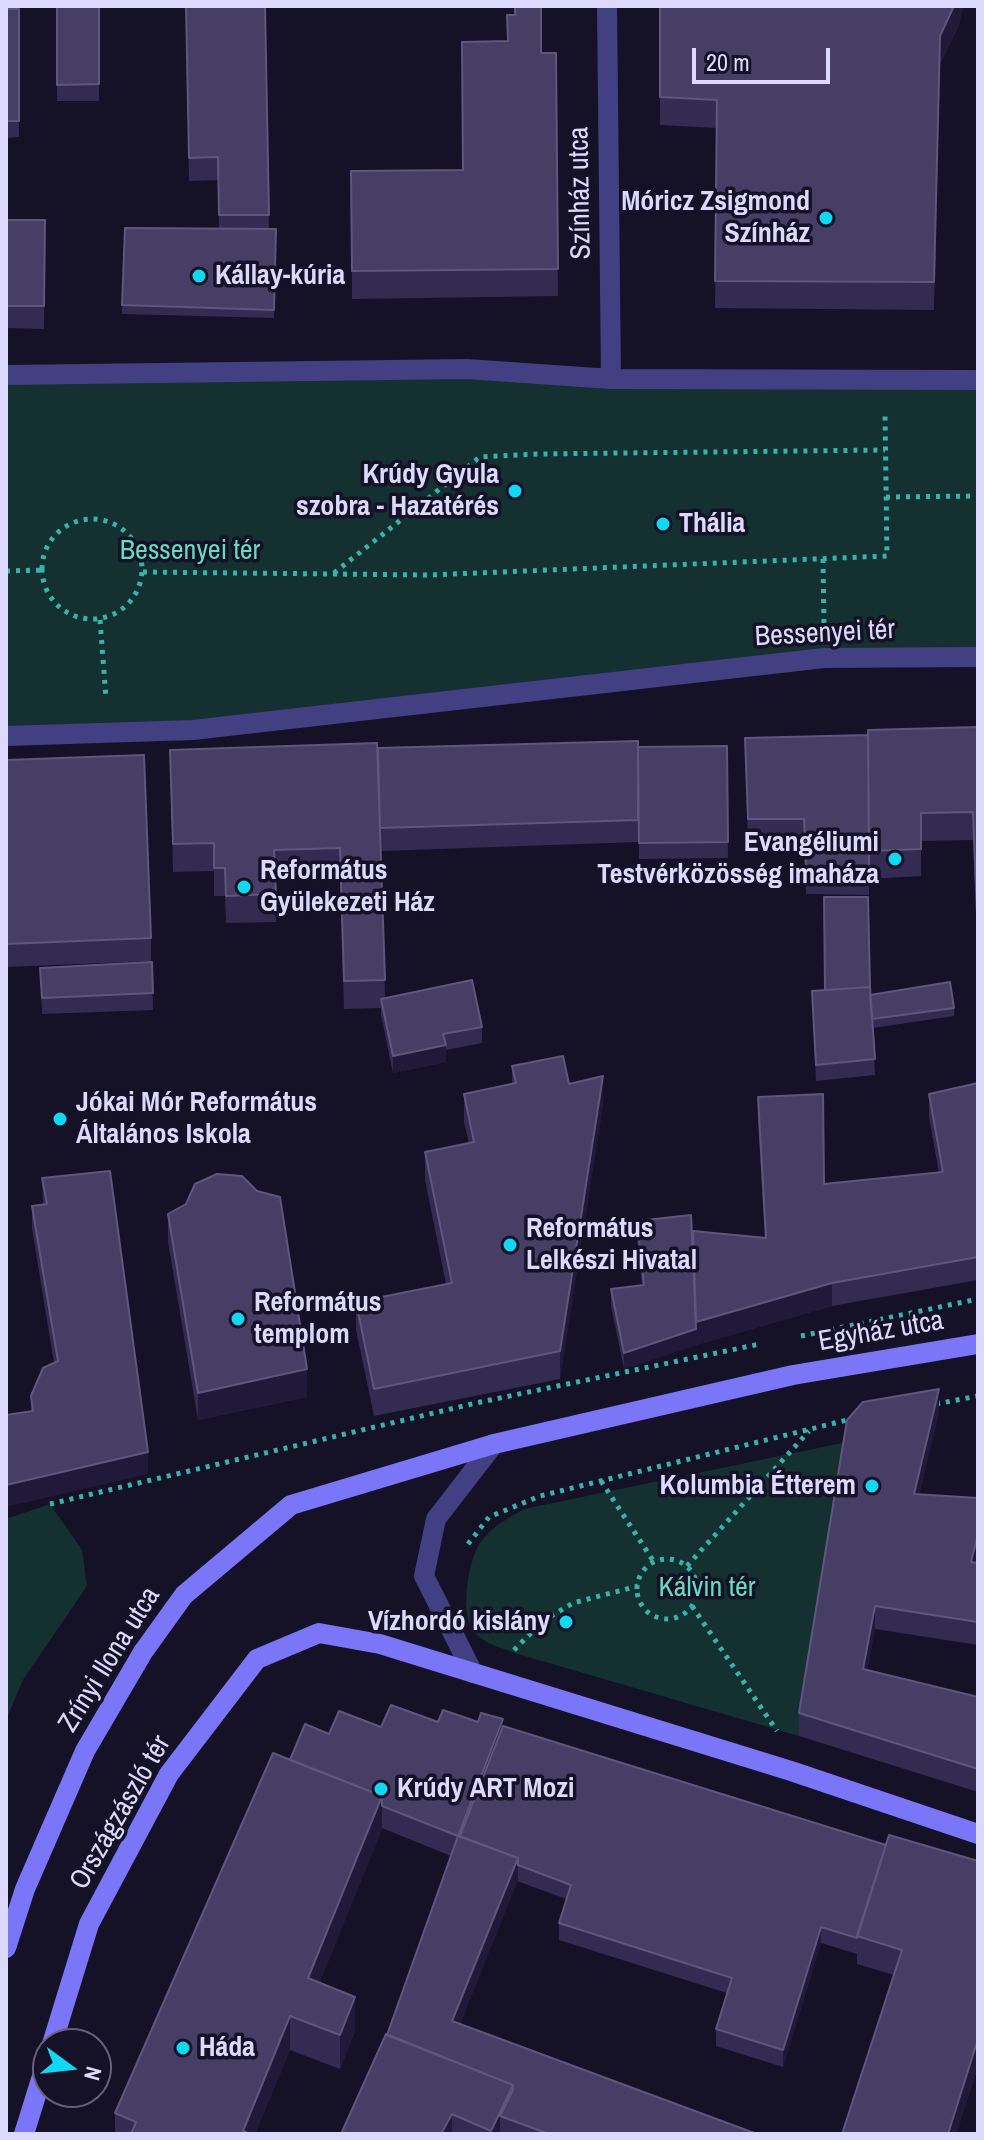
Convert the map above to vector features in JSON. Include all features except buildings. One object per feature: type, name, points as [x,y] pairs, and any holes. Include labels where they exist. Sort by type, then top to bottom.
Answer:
[{"type":"street","name":"Színház utca","points":[[607,6],[611,379]]},
{"type":"street","points":[[6,375],[467,369],[611,379],[978,380]]},
{"type":"street","name":"Bessenyei tér","points":[[6,736],[193,730],[824,658],[978,657]]},
{"type":"street","name":"Egyház utca","points":[[494,1444],[793,1375],[978,1344]]},
{"type":"street","points":[[494,1444],[436,1519],[424,1576],[473,1673],[791,1771],[978,1834]]},
{"type":"street","name":"Zrínyi Ilona utca","points":[[6,1948],[25,1889],[85,1751],[143,1652],[184,1595],[291,1505],[494,1444]]},
{"type":"street","name":"Országzászló tér","points":[[57,2028],[89,1924],[169,1774],[257,1659],[319,1633],[380,1644],[473,1673]]},
{"type":"street","points":[[24,2134],[32,2108]]},
{"type":"path","points":[[143,572],[428,575],[887,556],[885,378]]},
{"type":"path","points":[[334,574],[480,457],[885,450]]},
{"type":"path","points":[[886,497],[978,496]]},
{"type":"path","points":[[93,519],[109,521],[123,528],[141,554],[143,572],[140,589],[130,603],[117,614],[100,620],[83,619],[67,613],[54,602],[45,587],[42,570],[44,554],[62,528],[77,521],[93,519]]},
{"type":"path","points":[[823,559],[824,658]]},
{"type":"path","points":[[6,571],[42,570]]},
{"type":"path","points":[[100,620],[109,733]]},
{"type":"path","points":[[796,1337],[978,1299]]},
{"type":"path","points":[[50,1504],[476,1403],[765,1343]]},
{"type":"path","points":[[931,1405],[978,1396]]},
{"type":"path","points":[[466,1553],[470,1539],[489,1517],[540,1496],[853,1419]]},
{"type":"path","points":[[687,1566],[810,1430]]},
{"type":"path","points":[[601,1481],[654,1562]]},
{"type":"path","points":[[673,1559],[687,1566],[695,1578],[697,1588],[692,1606],[676,1618],[656,1617],[641,1605],[638,1586],[646,1568],[654,1562],[673,1559]]},
{"type":"path","points":[[512,1652],[543,1621],[573,1603],[638,1586]]},
{"type":"path","points":[[692,1606],[780,1736]]},
{"type":"green space","name":"Bessenyei tér","points":[[6,375],[978,380],[978,657],[824,658],[193,730],[6,736]]},
{"type":"green space","name":"Kálvin tér","points":[[847,1442],[799,1736],[494,1646],[474,1632],[469,1624],[467,1588],[476,1551],[500,1523],[524,1509]]},
{"type":"green space","points":[[50,1504],[82,1550],[87,1586],[23,1680],[6,1720],[6,1519]]},
{"type":"place","name":"Móricz Zsigmond Színház","points":[[826,218]]},
{"type":"place","name":"Kállay-kúria","points":[[199,276]]},
{"type":"place","name":"Krúdy Gyula szobra - Hazatérés","points":[[515,491]]},
{"type":"place","name":"Thália","points":[[663,524]]},
{"type":"place","name":"Evangéliumi Testvérközösség imaháza","points":[[895,859]]},
{"type":"place","name":"Református Gyülekezeti Ház","points":[[244,887]]},
{"type":"place","name":"Jókai Mór Református Általános Iskola","points":[[60,1119]]},
{"type":"place","name":"Református Lelkészi Hivatal","points":[[510,1245]]},
{"type":"place","name":"Református templom","points":[[238,1319]]},
{"type":"place","name":"Kolumbia Étterem","points":[[872,1486]]},
{"type":"place","name":"Vízhordó kislány","points":[[566,1622]]},
{"type":"place","name":"Krúdy ART Mozi","points":[[381,1789]]},
{"type":"place","name":"Háda","points":[[183,2048]]}]
